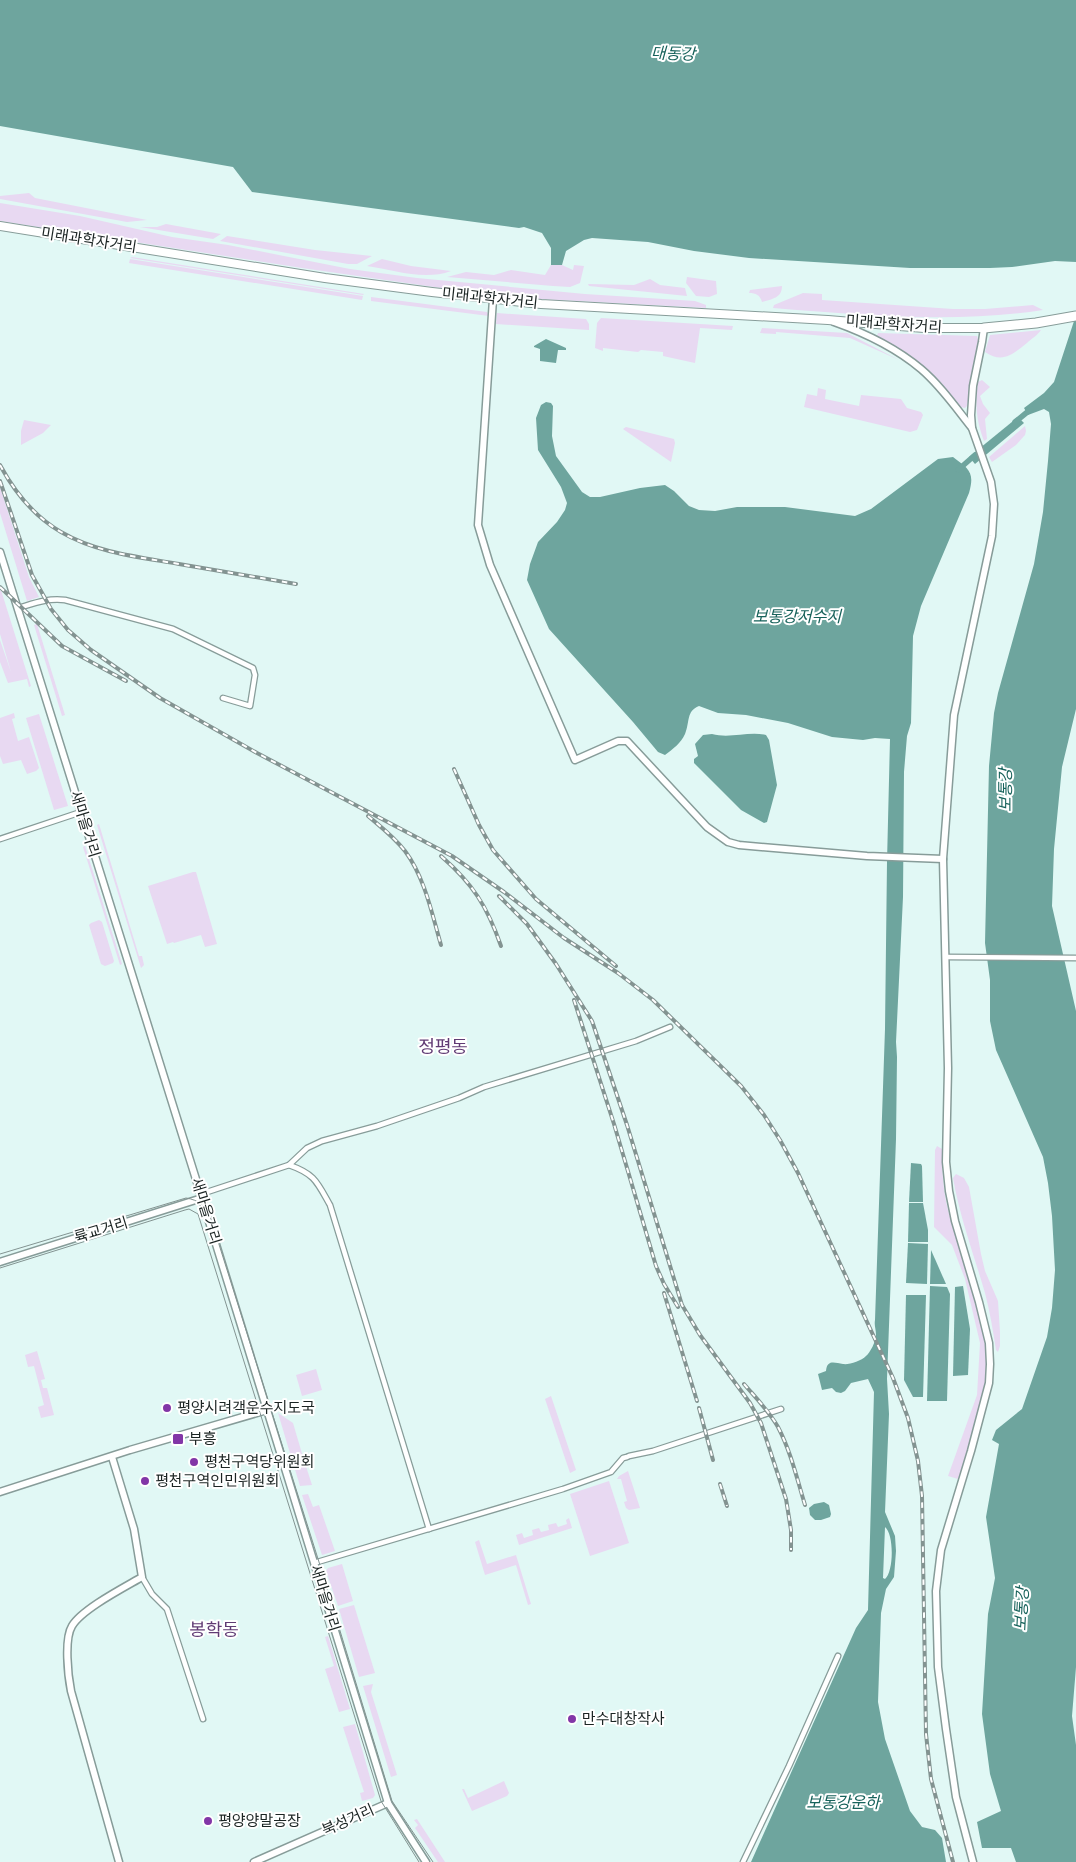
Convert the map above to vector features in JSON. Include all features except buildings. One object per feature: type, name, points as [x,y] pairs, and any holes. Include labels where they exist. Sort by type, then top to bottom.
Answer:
[{"type":"highway","points":[[984,328],[1076,316]]},
{"type":"main road","name":"미래과학자거리","points":[[0,226],[325,278],[493,299],[608,309],[828,320],[924,328],[984,328]]},
{"type":"main road","points":[[493,299],[478,525],[490,564],[575,760],[618,742],[627,741],[707,827],[728,842],[753,847],[867,856],[943,859]]},
{"type":"main road","points":[[828,320],[886,345],[921,369],[946,394],[972,428],[991,482],[994,504],[992,536],[954,715],[943,859],[948,1068],[946,1162],[955,1222],[969,1263],[989,1343],[990,1364],[989,1384],[941,1550],[936,1591],[938,1667],[946,1729],[956,1797],[973,1862]]},
{"type":"main road","points":[[972,428],[971,404],[984,328]]},
{"type":"main road","name":"새마을거리","points":[[0,552],[388,1803],[426,1862]]},
{"type":"main road","name":"륙교거리","points":[[0,1262],[201,1196]]},
{"type":"main road","points":[[0,1492],[267,1410]]},
{"type":"main road","points":[[112,1457],[134,1529],[142,1577],[100,1602],[78,1619],[72,1626],[68,1641],[71,1691],[118,1862]]},
{"type":"main road","name":"북성거리","points":[[254,1862],[388,1803]]},
{"type":"street","points":[[18,608],[40,600],[65,600],[173,628],[253,668],[255,675],[250,706],[223,698]]},
{"type":"street","points":[[0,839],[81,812]]},
{"type":"street","points":[[946,957],[1076,958]]},
{"type":"street","points":[[201,1196],[289,1165],[298,1154],[322,1141],[377,1126],[459,1098],[484,1087],[636,1041],[670,1026]]},
{"type":"street","points":[[289,1165],[305,1171],[314,1179],[330,1206],[429,1529]]},
{"type":"street","points":[[314,1563],[563,1489],[611,1472],[623,1458],[628,1456],[661,1448],[781,1409]]},
{"type":"street","points":[[142,1577],[152,1594],[167,1609],[203,1719]]},
{"type":"street","points":[[743,1862],[789,1766],[838,1656]]},
{"type":"shaded area","points":[[29,193],[35,198],[147,220],[127,222],[0,199],[0,196]]},
{"type":"shaded area","points":[[0,203],[80,216],[172,237],[228,245],[350,269],[417,278],[585,294],[695,301],[706,305],[706,308],[540,299],[455,290],[302,268],[0,221]]},
{"type":"shaded area","points":[[166,224],[221,234],[213,239],[140,227],[157,227]]},
{"type":"shaded area","points":[[227,236],[315,250],[372,256],[357,264],[348,264],[220,241]]},
{"type":"shaded area","points":[[132,257],[364,294],[130,258]]},
{"type":"shaded area","points":[[130,259],[363,296],[362,300],[129,263]]},
{"type":"shaded area","points":[[382,259],[411,266],[451,271],[441,274],[420,275],[367,266]]},
{"type":"shaded area","points":[[551,265],[562,265],[573,270],[574,265],[584,266],[580,283],[570,287],[447,277],[466,272],[494,275],[511,270],[545,275]]},
{"type":"shaded area","points":[[687,277],[716,281],[717,294],[709,297],[696,296],[686,283]]},
{"type":"shaded area","points":[[650,279],[660,285],[685,288],[687,296],[589,286],[588,284],[634,285]]},
{"type":"shaded area","points":[[782,286],[778,296],[762,302],[757,295],[749,293],[750,290]]},
{"type":"shaded area","points":[[803,293],[822,294],[822,300],[953,309],[985,309],[1033,305],[1043,310],[976,317],[908,317],[773,308],[774,305]]},
{"type":"shaded area","points":[[371,297],[487,312],[489,316],[371,301]]},
{"type":"shaded area","points":[[497,313],[586,319],[589,324],[589,330],[496,324]]},
{"type":"shaded area","points":[[601,318],[733,326],[732,330],[700,328],[695,363],[663,356],[663,352],[641,350],[638,352],[603,348],[603,351],[595,348],[597,323]]},
{"type":"shaded area","points":[[762,328],[847,333],[899,360],[850,338],[776,332],[776,334],[760,333]]},
{"type":"shaded area","points":[[1041,330],[1022,347],[1008,356],[991,356],[985,352],[990,335]]},
{"type":"shaded area","points":[[878,333],[977,336],[979,342],[967,406],[965,408],[961,407],[942,384],[928,371],[877,336]]},
{"type":"shaded area","points":[[982,380],[990,387],[980,396],[990,413],[985,419],[987,439],[984,441],[979,426],[976,405],[978,382]]},
{"type":"shaded area","points":[[818,388],[826,390],[825,399],[859,406],[861,395],[901,399],[907,408],[921,412],[923,415],[917,430],[910,432],[804,407],[807,394],[817,396]]},
{"type":"shaded area","points":[[24,420],[51,425],[43,433],[21,445],[21,431]]},
{"type":"shaded area","points":[[1025,426],[1025,435],[1016,445],[992,462],[989,457]]},
{"type":"shaded area","points":[[626,427],[674,439],[675,443],[671,462],[623,429]]},
{"type":"shaded area","points":[[0,487],[29,577],[39,597],[27,601],[0,513]]},
{"type":"shaded area","points":[[1,590],[31,686],[29,687],[27,679],[8,683],[0,662],[0,640],[11,672],[0,634]]},
{"type":"shaded area","points":[[37,624],[65,715],[62,716],[34,625]]},
{"type":"shaded area","points":[[14,713],[15,718],[12,719],[18,741],[29,737],[39,768],[27,774],[21,760],[3,764],[0,756],[0,718]]},
{"type":"shaded area","points":[[39,714],[68,806],[54,810],[26,718]]},
{"type":"shaded area","points":[[99,824],[139,956],[142,956],[144,965],[141,968],[97,825]]},
{"type":"shaded area","points":[[85,846],[122,964],[120,965],[83,847]]},
{"type":"shaded area","points":[[196,872],[217,944],[205,947],[201,935],[167,944],[148,886]]},
{"type":"shaded area","points":[[99,920],[102,922],[114,961],[105,966],[101,964],[89,925]]},
{"type":"shaded area","points":[[937,1146],[942,1149],[943,1180],[948,1210],[979,1306],[986,1345],[986,1378],[981,1408],[958,1479],[948,1476],[977,1395],[980,1343],[965,1279],[952,1245],[934,1227],[935,1150]]},
{"type":"shaded area","points":[[956,1174],[964,1178],[969,1187],[985,1271],[998,1301],[1000,1346],[998,1352],[996,1350],[985,1293],[956,1193],[953,1178]]},
{"type":"shaded area","points":[[37,1351],[45,1379],[41,1380],[43,1388],[47,1388],[54,1415],[41,1418],[38,1407],[44,1405],[34,1366],[28,1367],[25,1355]]},
{"type":"shaded area","points":[[316,1369],[322,1390],[302,1396],[296,1375]]},
{"type":"shaded area","points":[[551,1396],[576,1470],[570,1473],[545,1399]]},
{"type":"shaded area","points":[[278,1413],[293,1423],[303,1457],[292,1460]]},
{"type":"shaded area","points":[[304,1460],[312,1485],[300,1486],[293,1463]]},
{"type":"shaded area","points":[[628,1471],[640,1508],[629,1510],[624,1502],[627,1501],[621,1479],[617,1479]]},
{"type":"shaded area","points":[[609,1481],[629,1543],[590,1556],[570,1494]]},
{"type":"shaded area","points":[[308,1494],[313,1507],[319,1505],[335,1551],[322,1555],[302,1495]]},
{"type":"shaded area","points":[[569,1518],[572,1528],[519,1545],[516,1535],[522,1533],[524,1538],[533,1535],[532,1530],[539,1528],[541,1532],[549,1530],[548,1525],[556,1523],[558,1527],[567,1524],[566,1520]]},
{"type":"shaded area","points":[[479,1540],[487,1564],[516,1555],[531,1604],[528,1605],[516,1565],[485,1575],[475,1542]]},
{"type":"shaded area","points":[[342,1564],[353,1601],[338,1606],[326,1571],[328,1568]]},
{"type":"shaded area","points":[[354,1605],[375,1673],[359,1677],[339,1609]]},
{"type":"shaded area","points":[[328,1636],[350,1709],[339,1712],[325,1669],[334,1666],[325,1637]]},
{"type":"shaded area","points":[[373,1684],[371,1692],[397,1775],[391,1777],[363,1686]]},
{"type":"shaded area","points":[[355,1724],[375,1795],[373,1798],[362,1801],[360,1793],[364,1792],[343,1727]]},
{"type":"shaded area","points":[[504,1781],[509,1793],[507,1796],[472,1811],[462,1789],[464,1789],[468,1798]]},
{"type":"shaded area","points":[[417,1819],[445,1862],[438,1862],[415,1828],[418,1825],[414,1820]]},
{"type":"water","name":"대동강","points":[[0,0],[1076,0],[1076,262],[1055,261],[990,268],[910,268],[749,258],[694,251],[648,242],[592,238],[584,240],[566,251],[562,265],[551,265],[551,248],[542,233],[524,227],[519,228],[252,192],[233,167],[0,126]]},
{"type":"water","name":"보통강","points":[[1076,315],[1076,709],[1062,767],[1054,849],[1052,906],[1076,1011],[1076,1667],[1072,1716],[1076,1745],[1076,1862],[1016,1862],[1011,1848],[982,1848],[977,1822],[1001,1811],[990,1774],[982,1714],[988,1614],[995,1578],[986,1517],[999,1444],[992,1440],[996,1430],[1022,1409],[1047,1337],[1052,1308],[1055,1270],[1052,1216],[1043,1157],[996,1050],[990,1021],[990,980],[985,943],[989,766],[994,713],[998,693],[1034,564],[1043,512],[1048,461],[1051,424],[1049,412],[1044,409],[1028,415],[1024,408],[1044,393],[1054,382]]},
{"type":"water","points":[[546,339],[566,348],[566,350],[558,350],[556,363],[540,361],[540,349],[534,347]]},
{"type":"water","name":"보통강저수지","points":[[546,402],[551,403],[553,406],[552,436],[556,456],[582,492],[590,497],[600,497],[640,488],[665,485],[689,506],[699,510],[715,511],[737,507],[785,507],[855,516],[871,509],[938,459],[953,457],[967,468],[971,476],[969,493],[921,606],[913,636],[911,723],[907,736],[904,772],[903,897],[896,1042],[896,1139],[887,1379],[889,1414],[885,1512],[895,1536],[896,1551],[894,1577],[886,1589],[881,1613],[878,1702],[885,1739],[910,1811],[922,1827],[935,1830],[942,1838],[946,1862],[751,1862],[856,1628],[868,1610],[874,1392],[868,1379],[851,1383],[841,1393],[836,1392],[832,1388],[822,1390],[818,1374],[826,1371],[830,1363],[848,1364],[864,1358],[871,1350],[876,1338],[885,1029],[890,739],[875,738],[863,740],[832,737],[788,723],[746,715],[718,713],[699,706],[690,714],[685,734],[679,743],[665,755],[658,752],[549,629],[527,580],[530,564],[538,542],[557,522],[567,503],[561,487],[538,450],[536,418],[541,405]],"holes":[[[885,1527],[888,1531],[892,1553],[890,1568],[885,1579],[883,1578]]]},
{"type":"water","points":[[1018,417],[1024,423],[975,464],[969,457]]},
{"type":"water","points":[[703,735],[726,736],[766,735],[769,740],[777,785],[767,822],[764,823],[741,810],[694,763],[694,759],[698,756],[695,744]]},
{"type":"water","points":[[911,1163],[921,1164],[922,1166],[923,1202],[909,1202]]},
{"type":"water","points":[[909,1203],[923,1203],[928,1230],[928,1242],[908,1242]]},
{"type":"water","points":[[908,1243],[928,1244],[927,1284],[906,1283]]},
{"type":"water","points":[[931,1250],[946,1284],[930,1284]]},
{"type":"water","points":[[930,1286],[947,1287],[950,1294],[947,1401],[927,1401]]},
{"type":"water","points":[[963,1286],[970,1329],[968,1375],[953,1376],[955,1287]]},
{"type":"water","points":[[906,1295],[926,1295],[923,1397],[913,1397],[904,1380]]},
{"type":"water","points":[[824,1502],[829,1505],[830,1517],[815,1520],[810,1515],[809,1508],[814,1504]]},
{"type":"waterway","points":[[1015,422],[1031,409]]},
{"type":"waterway","points":[[958,470],[975,455]]},
{"type":"tram line","points":[[0,1254],[186,1198],[202,1204],[207,1211],[319,1562],[392,1801],[433,1862]]},
{"type":"tram line","points":[[0,1268],[185,1210],[189,1209],[198,1214],[381,1801],[419,1862]]},
{"type":"railway","points":[[0,465],[19,494],[42,519],[61,532],[89,545],[134,556],[296,584]]},
{"type":"railway","points":[[0,481],[32,575],[51,609],[68,630],[91,650],[160,698],[257,753],[452,856],[504,892],[564,938],[618,973],[653,1000],[741,1086],[764,1115],[798,1173],[893,1378],[908,1418],[918,1461],[922,1496],[926,1734],[931,1779],[953,1862]]},
{"type":"railway","points":[[0,587],[62,646],[126,681]]},
{"type":"railway","points":[[454,769],[479,825],[493,850],[536,899],[616,966]]},
{"type":"railway","points":[[368,816],[396,841],[412,862],[423,884],[441,945]]},
{"type":"railway","points":[[441,856],[462,876],[478,896],[501,946]]},
{"type":"railway","points":[[499,896],[527,924],[556,964],[592,1021],[627,1125],[682,1305],[700,1335],[750,1403],[761,1423],[786,1499],[791,1530],[791,1550]]},
{"type":"railway","points":[[574,1000],[614,1124],[656,1266],[678,1307]]},
{"type":"railway","points":[[664,1293],[697,1401]]},
{"type":"railway","points":[[744,1384],[766,1410],[783,1436],[805,1505]]},
{"type":"railway","points":[[699,1408],[713,1460]]},
{"type":"railway","points":[[720,1484],[727,1506]]},
{"type":"place","name":"평양시려객운수지도국","points":[[167,1408]]},
{"type":"place","name":"부흥","points":[[178,1439]]},
{"type":"place","name":"평천구역당위원회","points":[[194,1462]]},
{"type":"place","name":"평천구역인민위원회","points":[[145,1481]]},
{"type":"place","name":"만수대창작사","points":[[572,1719]]},
{"type":"place","name":"평양양말공장","points":[[208,1821]]},
{"type":"district","name":"정평동","points":[[443,1047]]},
{"type":"district","name":"봉학동","points":[[214,1630]]},
{"type":"water label","name":"보통강운하","points":[[843,1802]]}]
